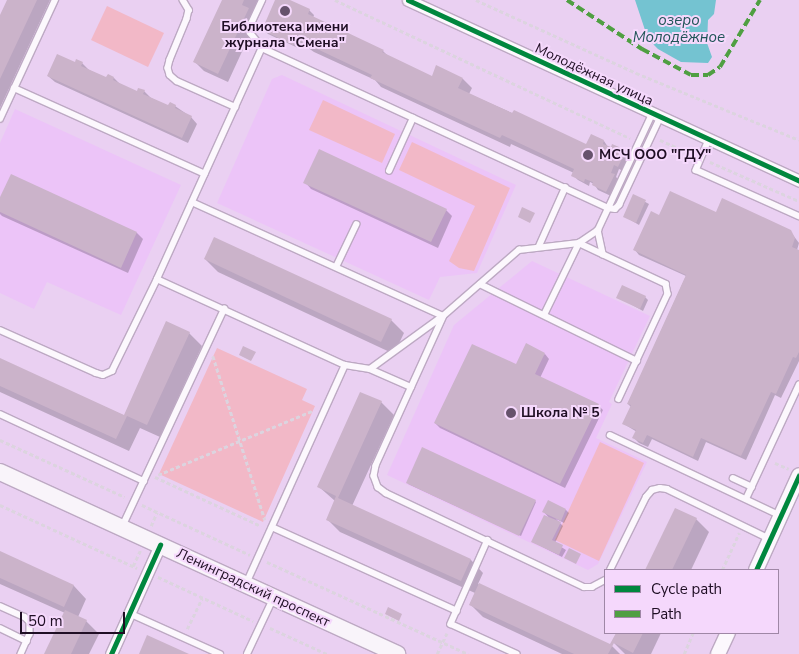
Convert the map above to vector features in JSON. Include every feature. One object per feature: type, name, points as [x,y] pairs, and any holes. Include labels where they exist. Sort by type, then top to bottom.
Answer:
[{"type":"main road","name":"Ленинградский проспект","points":[[0,472],[397,654]]},
{"type":"street","name":"Молодёжная улица","points":[[408,0],[799,181]]},
{"type":"street","points":[[756,569],[799,475]]},
{"type":"street","points":[[111,654],[160,545]]},
{"type":"street","points":[[718,654],[728,634]]},
{"type":"lane","points":[[0,119],[56,0]]},
{"type":"lane","points":[[183,0],[188,10],[187,19],[170,60],[168,68],[170,76],[235,107]]},
{"type":"lane","points":[[262,0],[251,24],[250,33],[254,41],[262,48],[608,208],[615,209],[619,205],[651,139],[656,116]]},
{"type":"lane","points":[[0,330],[96,373],[104,374],[112,371],[117,365],[157,279],[262,48]]},
{"type":"lane","points":[[14,88],[204,174]]},
{"type":"lane","points":[[544,316],[579,243],[598,230],[640,139],[656,116]]},
{"type":"lane","points":[[389,171],[413,118]]},
{"type":"lane","points":[[709,140],[696,170],[799,216]]},
{"type":"lane","points":[[539,246],[565,188]]},
{"type":"lane","points":[[192,202],[443,316]]},
{"type":"lane","points":[[336,268],[356,225]]},
{"type":"lane","points":[[598,230],[603,254]]},
{"type":"lane","points":[[370,368],[443,316],[520,250],[539,246],[579,243],[666,284],[669,288],[668,294],[619,399]]},
{"type":"lane","points":[[157,279],[345,365],[370,368],[411,387]]},
{"type":"lane","points":[[480,284],[637,361]]},
{"type":"lane","points":[[122,528],[224,309]]},
{"type":"lane","points":[[443,316],[376,466],[374,476],[378,487],[386,493],[584,587],[592,588],[604,581]]},
{"type":"lane","points":[[246,584],[345,365]]},
{"type":"lane","points":[[746,499],[799,385]]},
{"type":"lane","points":[[0,414],[144,480]]},
{"type":"lane","points":[[610,434],[780,516]]},
{"type":"lane","points":[[734,478],[752,487]]},
{"type":"lane","points":[[610,569],[646,497],[652,490],[660,488],[667,489],[770,539]]},
{"type":"lane","points":[[272,527],[456,611]]},
{"type":"lane","points":[[488,540],[451,624],[517,654]]},
{"type":"lane","points":[[247,654],[274,597]]},
{"type":"lane","points":[[0,606],[25,617],[30,622],[31,628],[21,654]]},
{"type":"lane","points":[[129,613],[220,654]]},
{"type":"lane","points":[[0,628],[26,641]]},
{"type":"path","points":[[334,0],[634,139],[640,139]]},
{"type":"path","points":[[476,0],[636,73],[799,140]]},
{"type":"path","points":[[651,139],[658,138],[799,201]]},
{"type":"path","points":[[154,476],[267,529],[208,342]]},
{"type":"path","points":[[144,480],[327,405]]},
{"type":"path","points":[[0,440],[468,654]]},
{"type":"path","points":[[0,505],[327,654]]},
{"type":"path","points":[[184,638],[202,598]]},
{"type":"path","points":[[437,654],[451,624]]},
{"type":"path","points":[[684,654],[693,634]]},
{"type":"shaded area","points":[[107,6],[164,33],[148,67],[91,40]]},
{"type":"shaded area","points":[[282,75],[516,185],[477,273],[440,277],[429,300],[217,203],[272,79]]},
{"type":"shaded area","points":[[323,100],[395,134],[382,163],[309,130]]},
{"type":"shaded area","points":[[15,109],[181,185],[121,315],[47,282],[34,309],[0,293],[0,143]]},
{"type":"shaded area","points":[[412,142],[510,188],[474,271],[459,268],[449,261],[475,206],[399,170]]},
{"type":"shaded area","name":"Школа № 5","points":[[532,261],[650,316],[609,402],[612,404],[596,438],[647,462],[598,564],[588,570],[387,475],[454,325]]},
{"type":"shaded area","points":[[217,348],[307,389],[302,400],[315,406],[263,522],[159,474]]},
{"type":"shaded area","points":[[600,442],[644,463],[599,561],[555,540]]},
{"type":"water","name":"озеро Молодёжное","points":[[635,0],[716,0],[714,14],[708,20],[707,43],[712,57],[708,63],[681,62],[658,49],[648,39]]},
{"type":"building","points":[[7,0],[37,0],[0,79],[0,15]]},
{"type":"building","points":[[222,0],[244,0],[242,5],[249,8],[218,74],[193,62]]},
{"type":"building","points":[[275,0],[290,0],[310,9],[308,14],[384,50],[382,52],[432,76],[436,65],[463,78],[458,88],[512,113],[514,110],[586,144],[591,134],[604,140],[603,144],[611,147],[612,144],[626,150],[618,167],[614,165],[611,173],[615,174],[606,192],[592,185],[593,182],[585,179],[584,182],[571,176],[574,169],[502,135],[500,138],[370,78],[372,75],[296,39],[293,45],[262,30]]},
{"type":"building","points":[[57,54],[75,62],[76,59],[83,62],[81,66],[106,77],[108,74],[114,77],[113,80],[137,91],[138,88],[145,90],[143,94],[168,105],[170,102],[176,105],[175,108],[192,116],[182,138],[47,76]]},
{"type":"building","points":[[319,149],[447,209],[431,242],[303,183]]},
{"type":"building","points":[[11,174],[137,232],[121,268],[0,212],[0,197]]},
{"type":"building","points":[[670,191],[716,212],[722,198],[791,230],[795,238],[792,247],[799,250],[799,352],[796,358],[793,357],[776,394],[771,392],[741,456],[701,438],[693,457],[647,435],[643,443],[632,438],[636,430],[622,424],[631,405],[627,404],[686,275],[633,250],[651,211],[659,215]]},
{"type":"building","points":[[633,194],[646,200],[636,223],[623,217]]},
{"type":"building","points":[[522,207],[535,213],[530,223],[518,217]]},
{"type":"building","points":[[214,237],[392,319],[381,342],[204,259]]},
{"type":"building","points":[[622,285],[646,296],[640,309],[616,298]]},
{"type":"building","points":[[166,321],[190,332],[147,425],[127,416],[116,439],[0,386],[0,358],[124,415]]},
{"type":"building","points":[[526,343],[545,353],[535,374],[599,404],[560,484],[434,423],[472,344],[516,364]]},
{"type":"building","points":[[243,346],[256,352],[251,361],[239,355]]},
{"type":"building","points":[[360,392],[382,401],[338,498],[471,559],[461,581],[326,520],[336,496],[317,487]]},
{"type":"building","points":[[422,447],[536,500],[519,536],[406,483]]},
{"type":"building","points":[[548,500],[566,509],[561,521],[542,512]]},
{"type":"building","points":[[675,508],[697,518],[672,569],[645,569]]},
{"type":"building","points":[[544,515],[561,522],[552,540],[563,545],[559,555],[531,542]]},
{"type":"building","points":[[569,548],[581,554],[576,564],[564,558]]},
{"type":"building","points":[[0,551],[74,585],[64,607],[0,578]]},
{"type":"building","points":[[479,583],[610,644],[615,634],[642,634],[633,653],[614,643],[608,654],[574,654],[469,605]]},
{"type":"building","points":[[388,607],[402,614],[399,621],[385,614]]},
{"type":"building","points":[[65,610],[87,620],[71,654],[44,654]]},
{"type":"building","points":[[147,635],[189,654],[139,654]]},
{"type":"marked path","points":[[567,0],[642,49],[691,75],[708,75],[720,67],[760,0]]},
{"type":"cycle path","points":[[408,0],[799,181]]},
{"type":"cycle path","points":[[756,569],[799,475]]},
{"type":"cycle path","points":[[111,654],[160,545]]},
{"type":"place","name":"Библиотека имени журнала \"Смена\"","points":[[285,11]]},
{"type":"place","name":"МСЧ ООО \"ГДУ\"","points":[[588,155]]},
{"type":"place","name":"Школа № 5","points":[[511,413]]}]
